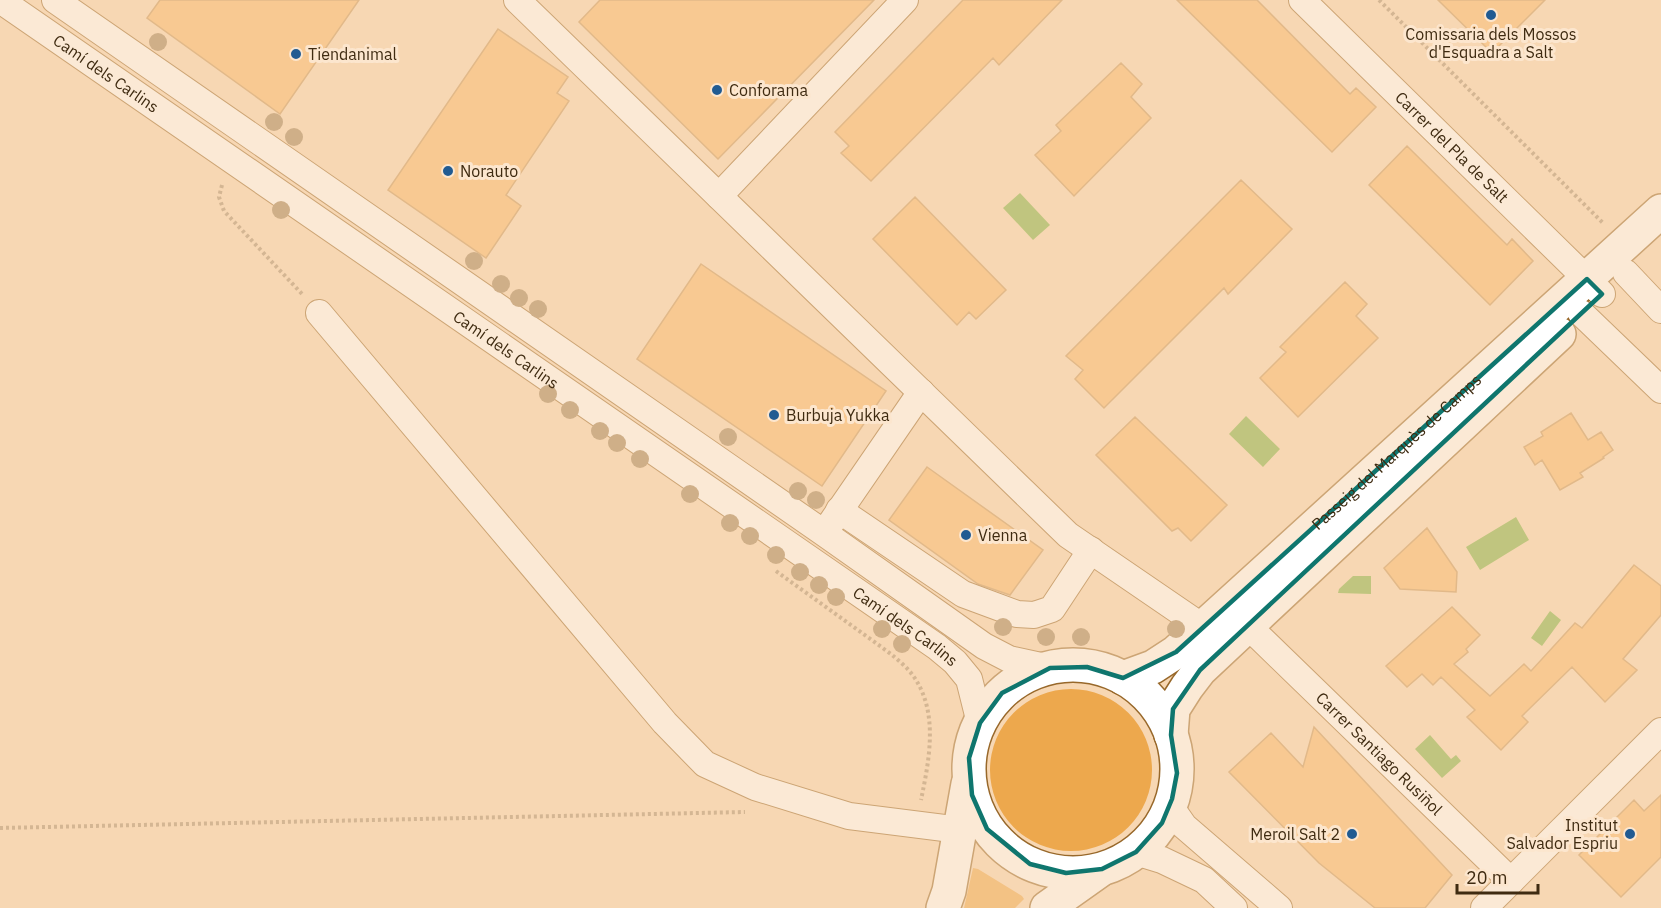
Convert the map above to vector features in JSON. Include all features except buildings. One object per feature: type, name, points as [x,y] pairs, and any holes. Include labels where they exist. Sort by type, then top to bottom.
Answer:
[{"type":"main road","name":"Passeig del Marquès de Camps","points":[[1171,735],[1173,709],[1200,670],[1604,281],[1661,211]]},
{"type":"main road","name":"Passeig del Marquès de Camps","points":[[1122,678],[1153,667],[1176,652],[1604,281],[1661,241]]},
{"type":"main road","points":[[944,908],[969,777],[971,749],[980,723],[989,707],[1009,688],[1033,673],[1062,666],[1087,667],[1112,673],[1143,693],[1152,702],[1171,735],[1174,748],[1175,787],[1162,823],[1136,852],[1126,859],[1102,869],[1084,873],[1048,870],[1030,864],[999,843],[987,829],[975,804],[969,777]]},
{"type":"main road","points":[[1047,908],[1102,869]]},
{"type":"street","name":"Camí dels Carlins","points":[[0,0],[937,647],[955,662],[969,679],[980,723]]},
{"type":"street","name":"Camí dels Carlins","points":[[55,0],[84,8],[984,646],[1009,659],[1050,668]]},
{"type":"street","points":[[517,0],[1068,535],[1204,628]]},
{"type":"street","points":[[719,196],[905,0]]},
{"type":"street","name":"Carrer del Pla de Salt","points":[[1302,0],[1604,281]]},
{"type":"street","points":[[1604,281],[1661,310]]},
{"type":"street","points":[[1604,281],[1661,390]]},
{"type":"street","points":[[319,313],[665,723],[705,764],[755,787],[849,816],[960,830]]},
{"type":"street","points":[[824,533],[921,392]]},
{"type":"street","points":[[839,510],[963,594],[1017,614],[1034,615],[1052,609],[1091,550]]},
{"type":"street","name":"Carrer Santiago Rusiñol","points":[[1248,626],[1511,881]]},
{"type":"street","points":[[1484,908],[1661,731]]},
{"type":"street","points":[[1170,806],[1184,826],[1279,908]]},
{"type":"street","points":[[1136,852],[1161,860],[1204,880],[1234,908]]},
{"type":"path","points":[[1379,0],[1604,281]]},
{"type":"path","points":[[231,190],[222,184],[219,197],[225,211],[319,313]]},
{"type":"path","points":[[775,570],[891,654],[915,679],[924,699],[929,719],[927,771],[917,824]]},
{"type":"path","points":[[0,828],[754,812]]},
{"type":"highlighted area","points":[[1587,279],[1602,294],[1200,670],[1173,709],[1171,735],[1177,773],[1172,799],[1162,823],[1136,852],[1102,869],[1066,873],[1030,864],[987,829],[972,795],[969,758],[980,723],[1002,693],[1050,668],[1087,667],[1123,678],[1176,652]]},
{"type":"shaded area","points":[[1020,193],[1050,225],[1033,240],[1003,208]]},
{"type":"shaded area","points":[[1246,416],[1280,449],[1263,467],[1229,434]]},
{"type":"shaded area","points":[[1516,517],[1529,540],[1480,570],[1466,547]]},
{"type":"shaded area","points":[[1353,576],[1371,576],[1371,594],[1338,593],[1339,589]]},
{"type":"shaded area","points":[[1550,611],[1561,620],[1542,646],[1531,638]]},
{"type":"shaded area","points":[[1071,689],[1087,690],[1102,695],[1129,712],[1146,739],[1151,754],[1151,786],[1146,801],[1129,828],[1102,845],[1087,850],[1071,851],[1055,850],[1040,845],[1013,828],[996,801],[991,786],[990,770],[991,754],[996,739],[1013,712],[1040,695],[1055,690]]},
{"type":"shaded area","points":[[1430,735],[1451,759],[1456,755],[1461,761],[1442,778],[1415,749]]},
{"type":"shaded area","points":[[973,868],[1024,899],[1015,908],[964,908]]},
{"type":"place","name":"Comissaria dels Mossos d'Esquadra a Salt","points":[[1491,15]]},
{"type":"place","name":"Tiendanimal","points":[[296,54]]},
{"type":"place","name":"Conforama","points":[[717,90]]},
{"type":"place","name":"Norauto","points":[[448,171]]},
{"type":"place","name":"Burbuja Yukka","points":[[774,415]]},
{"type":"place","name":"Vienna","points":[[966,535]]},
{"type":"place","name":"Meroil Salt 2","points":[[1352,834]]},
{"type":"place","name":"Institut Salvador Espriu","points":[[1630,834]]}]
